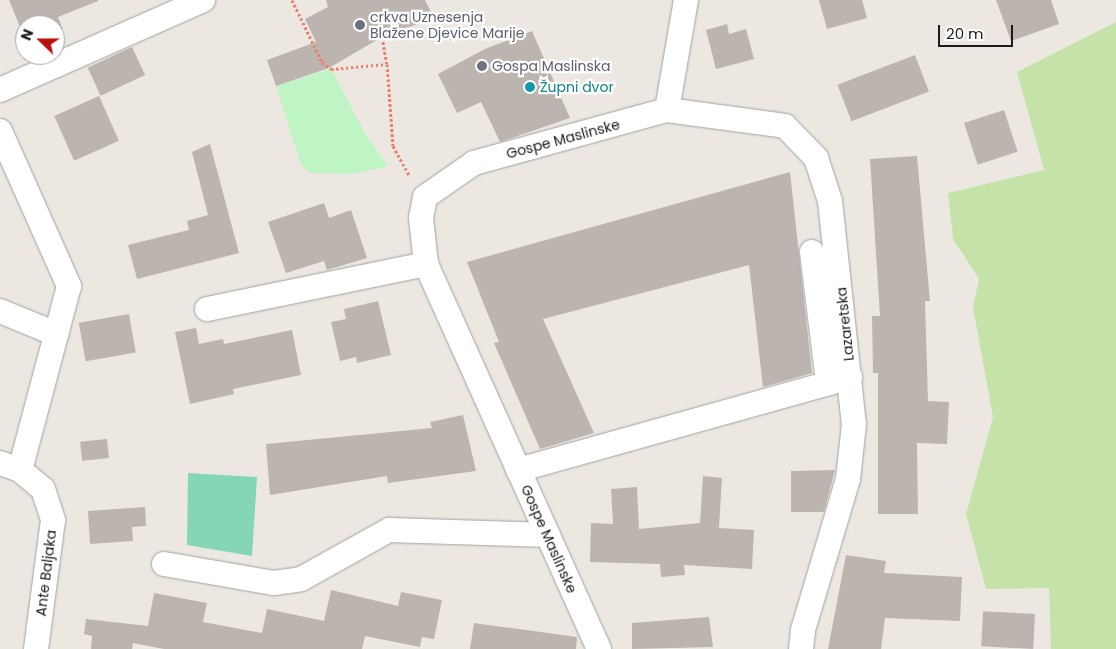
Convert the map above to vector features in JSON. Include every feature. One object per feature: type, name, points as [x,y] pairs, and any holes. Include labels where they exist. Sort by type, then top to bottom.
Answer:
[{"type":"street","points":[[0,90],[203,0]]},
{"type":"street","points":[[668,110],[686,0]]},
{"type":"street","name":"Gospe Maslinske","points":[[599,649],[426,264],[421,218],[425,197],[474,163],[668,110]]},
{"type":"street","name":"Lazaretska","points":[[668,110],[785,126],[816,158],[830,201],[838,251],[854,424],[848,479],[803,630],[801,649]]},
{"type":"street","points":[[0,131],[70,286],[56,334],[10,466]]},
{"type":"street","points":[[812,252],[828,383]]},
{"type":"street","points":[[207,309],[426,264]]},
{"type":"street","points":[[0,311],[56,334]]},
{"type":"street","points":[[518,470],[850,376]]},
{"type":"street","name":"Ante Baljaka","points":[[10,466],[43,489],[53,520],[36,649]]},
{"type":"street","points":[[164,564],[274,583],[300,579],[389,530],[548,535]]},
{"type":"path","points":[[292,0],[322,62],[331,69],[387,64]]},
{"type":"path","points":[[382,37],[387,64],[393,146],[425,197]]},
{"type":"green space","points":[[1116,22],[1116,649],[1051,649],[1049,588],[986,589],[966,514],[993,417],[973,307],[979,279],[953,239],[948,193],[1044,170],[1017,72]]},
{"type":"green space","points":[[331,69],[366,135],[388,166],[352,174],[310,173],[301,165],[276,86]]},
{"type":"green space","points":[[188,473],[257,477],[252,556],[187,545]]},
{"type":"building","points":[[9,0],[98,0],[63,15],[15,15]]},
{"type":"building","name":"crkva Uznesenja Blažene Djevice Marije","points":[[326,0],[425,0],[434,18],[382,37],[329,68],[276,86],[267,60],[316,42],[305,19],[328,7]]},
{"type":"building","points":[[819,0],[862,0],[867,18],[827,29]]},
{"type":"building","points":[[996,0],[1051,0],[1059,24],[1011,41]]},
{"type":"building","points":[[727,24],[729,34],[746,29],[754,59],[716,69],[706,30]]},
{"type":"building","points":[[532,31],[570,118],[500,142],[481,102],[457,113],[438,74],[485,49]]},
{"type":"building","points":[[132,47],[145,75],[101,96],[88,68]]},
{"type":"building","points":[[915,55],[929,91],[851,121],[838,85]]},
{"type":"building","points":[[99,96],[119,141],[74,161],[54,116]]},
{"type":"building","points":[[1004,110],[1018,152],[978,165],[964,123]]},
{"type":"building","points":[[210,144],[239,253],[137,279],[128,245],[189,230],[187,221],[208,215],[192,152]]},
{"type":"building","points":[[917,156],[930,301],[925,301],[928,401],[949,402],[947,444],[917,443],[918,514],[878,514],[878,373],[873,373],[872,316],[880,316],[870,159]]},
{"type":"building","points":[[790,172],[812,373],[763,387],[749,265],[543,319],[594,433],[540,449],[494,343],[499,342],[467,262]]},
{"type":"building","points":[[324,203],[329,218],[351,210],[367,258],[327,270],[324,261],[286,273],[268,222]]},
{"type":"building","points":[[378,301],[391,355],[357,363],[356,357],[340,361],[331,322],[346,319],[344,309]]},
{"type":"building","points":[[129,314],[136,352],[86,361],[79,323]]},
{"type":"building","points":[[196,328],[199,344],[223,339],[224,344],[292,330],[301,375],[233,389],[234,394],[190,404],[175,332]]},
{"type":"building","points":[[463,415],[476,471],[388,483],[387,476],[270,495],[266,444],[432,428],[430,422]]},
{"type":"building","points":[[107,439],[109,458],[82,461],[80,442]]},
{"type":"building","points":[[835,470],[824,512],[791,512],[791,471]]},
{"type":"building","points":[[703,476],[722,478],[719,528],[754,530],[752,569],[684,565],[685,575],[661,577],[660,564],[590,562],[591,523],[613,524],[611,489],[637,487],[639,529],[700,523]]},
{"type":"building","points":[[145,507],[146,526],[132,527],[133,541],[90,544],[88,511]]},
{"type":"building","points":[[846,555],[886,561],[884,573],[962,577],[960,621],[885,618],[881,649],[828,649]]},
{"type":"building","points":[[331,590],[398,606],[401,592],[442,600],[434,639],[422,637],[420,647],[365,636],[362,649],[164,649],[133,643],[132,649],[91,649],[92,636],[84,634],[86,619],[148,626],[154,593],[207,603],[203,622],[262,633],[267,609],[324,621]]},
{"type":"building","points":[[983,611],[1035,614],[1033,649],[981,646]]},
{"type":"building","points":[[709,617],[713,647],[632,649],[632,623]]},
{"type":"building","points":[[474,623],[577,637],[576,649],[470,649]]},
{"type":"place","name":"crkva Uznesenja Blažene Djevice Marije","points":[[360,25]]},
{"type":"place","name":"Gospa Maslinska","points":[[482,66]]},
{"type":"place","name":"Župni dvor","points":[[530,87]]}]
